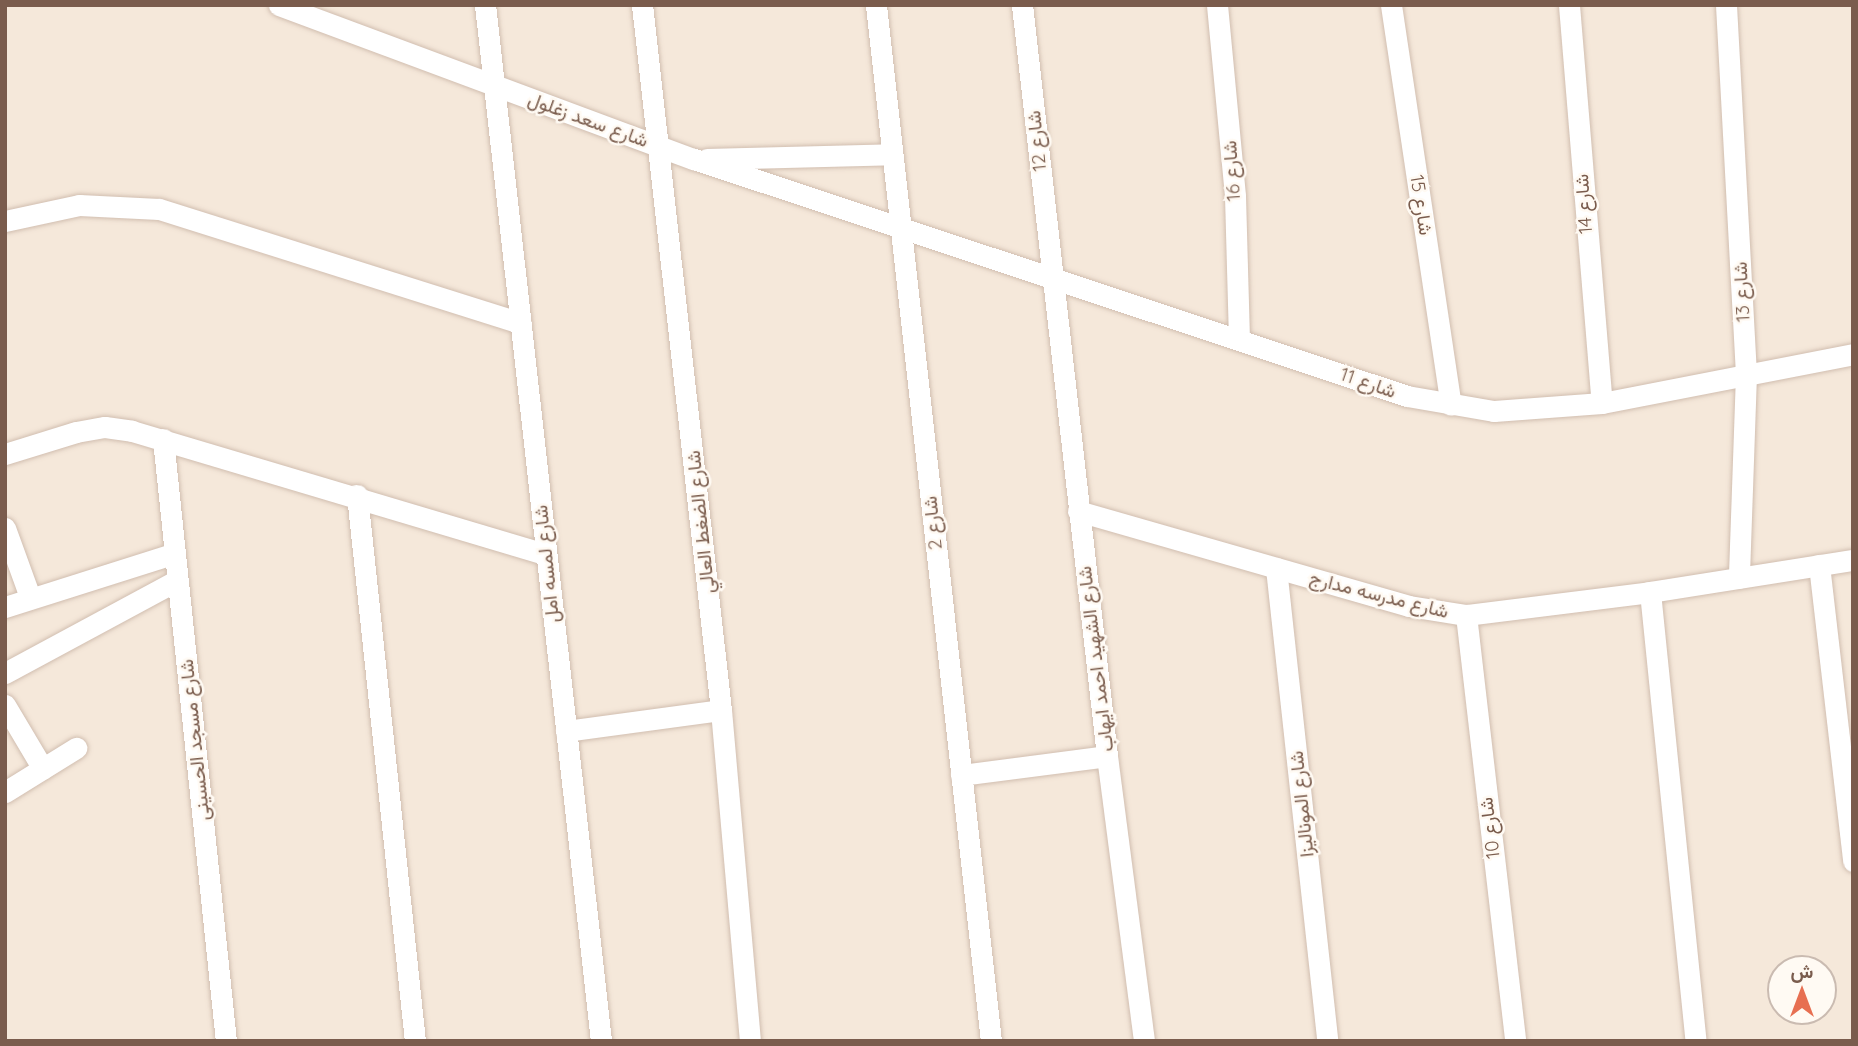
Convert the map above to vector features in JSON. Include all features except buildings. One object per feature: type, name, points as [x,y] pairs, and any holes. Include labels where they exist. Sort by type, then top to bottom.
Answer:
[{"type":"street","name":"شارع سعد زغلول","points":[[279,5],[304,9],[495,87],[694,159],[900,229]]},
{"type":"street","name":"شارع لمسه امل","points":[[485,5],[601,1041]]},
{"type":"street","name":"شارع الضغط العالي","points":[[642,5],[661,147],[721,710],[750,1041]]},
{"type":"street","name":"شارع 2","points":[[876,5],[991,1041]]},
{"type":"street","name":"شارع 12","points":[[1022,5],[1053,277]]},
{"type":"street","name":"شارع 16","points":[[1217,5],[1235,196],[1239,338]]},
{"type":"street","name":"شارع 15","points":[[1391,5],[1451,405]]},
{"type":"street","name":"شارع 14","points":[[1569,5],[1602,403]]},
{"type":"street","name":"شارع 13","points":[[1726,5],[1746,374],[1739,578]]},
{"type":"street","points":[[694,159],[892,153]]},
{"type":"street","points":[[5,220],[79,205],[159,209],[520,323]]},
{"type":"street","name":"شارع 11","points":[[900,229],[1239,338],[1407,396],[1494,411],[1602,403],[1853,354]]},
{"type":"street","name":"شارع الشهيد احمد ايهاب","points":[[1053,277],[1107,756],[1144,1041]]},
{"type":"street","points":[[5,454],[105,427],[163,439],[357,495],[545,554]]},
{"type":"street","name":"شارع مسجد الحسينى","points":[[163,439],[226,1041]]},
{"type":"street","points":[[357,495],[415,1041]]},
{"type":"street","name":"شارع مدرسه مدارج","points":[[1078,511],[1409,606],[1466,615],[1650,592],[1853,560]]},
{"type":"street","points":[[5,528],[30,597]]},
{"type":"street","points":[[5,607],[175,553]]},
{"type":"street","points":[[1819,565],[1847,732],[1853,861]]},
{"type":"street","name":"شارع الموناليزا","points":[[1276,568],[1327,1041]]},
{"type":"street","points":[[5,673],[178,580]]},
{"type":"street","points":[[1650,592],[1696,1041]]},
{"type":"street","name":"شارع 10","points":[[1466,615],[1515,1041]]},
{"type":"street","points":[[5,705],[43,769]]},
{"type":"street","points":[[565,731],[721,710]]},
{"type":"street","points":[[5,792],[76,748]]},
{"type":"street","points":[[961,775],[1107,756]]},
{"type":"street","points":[[747,1008],[764,1041]]},
{"type":"shaded area","points":[[5,5],[1853,5],[1853,1041],[5,1041]]}]
